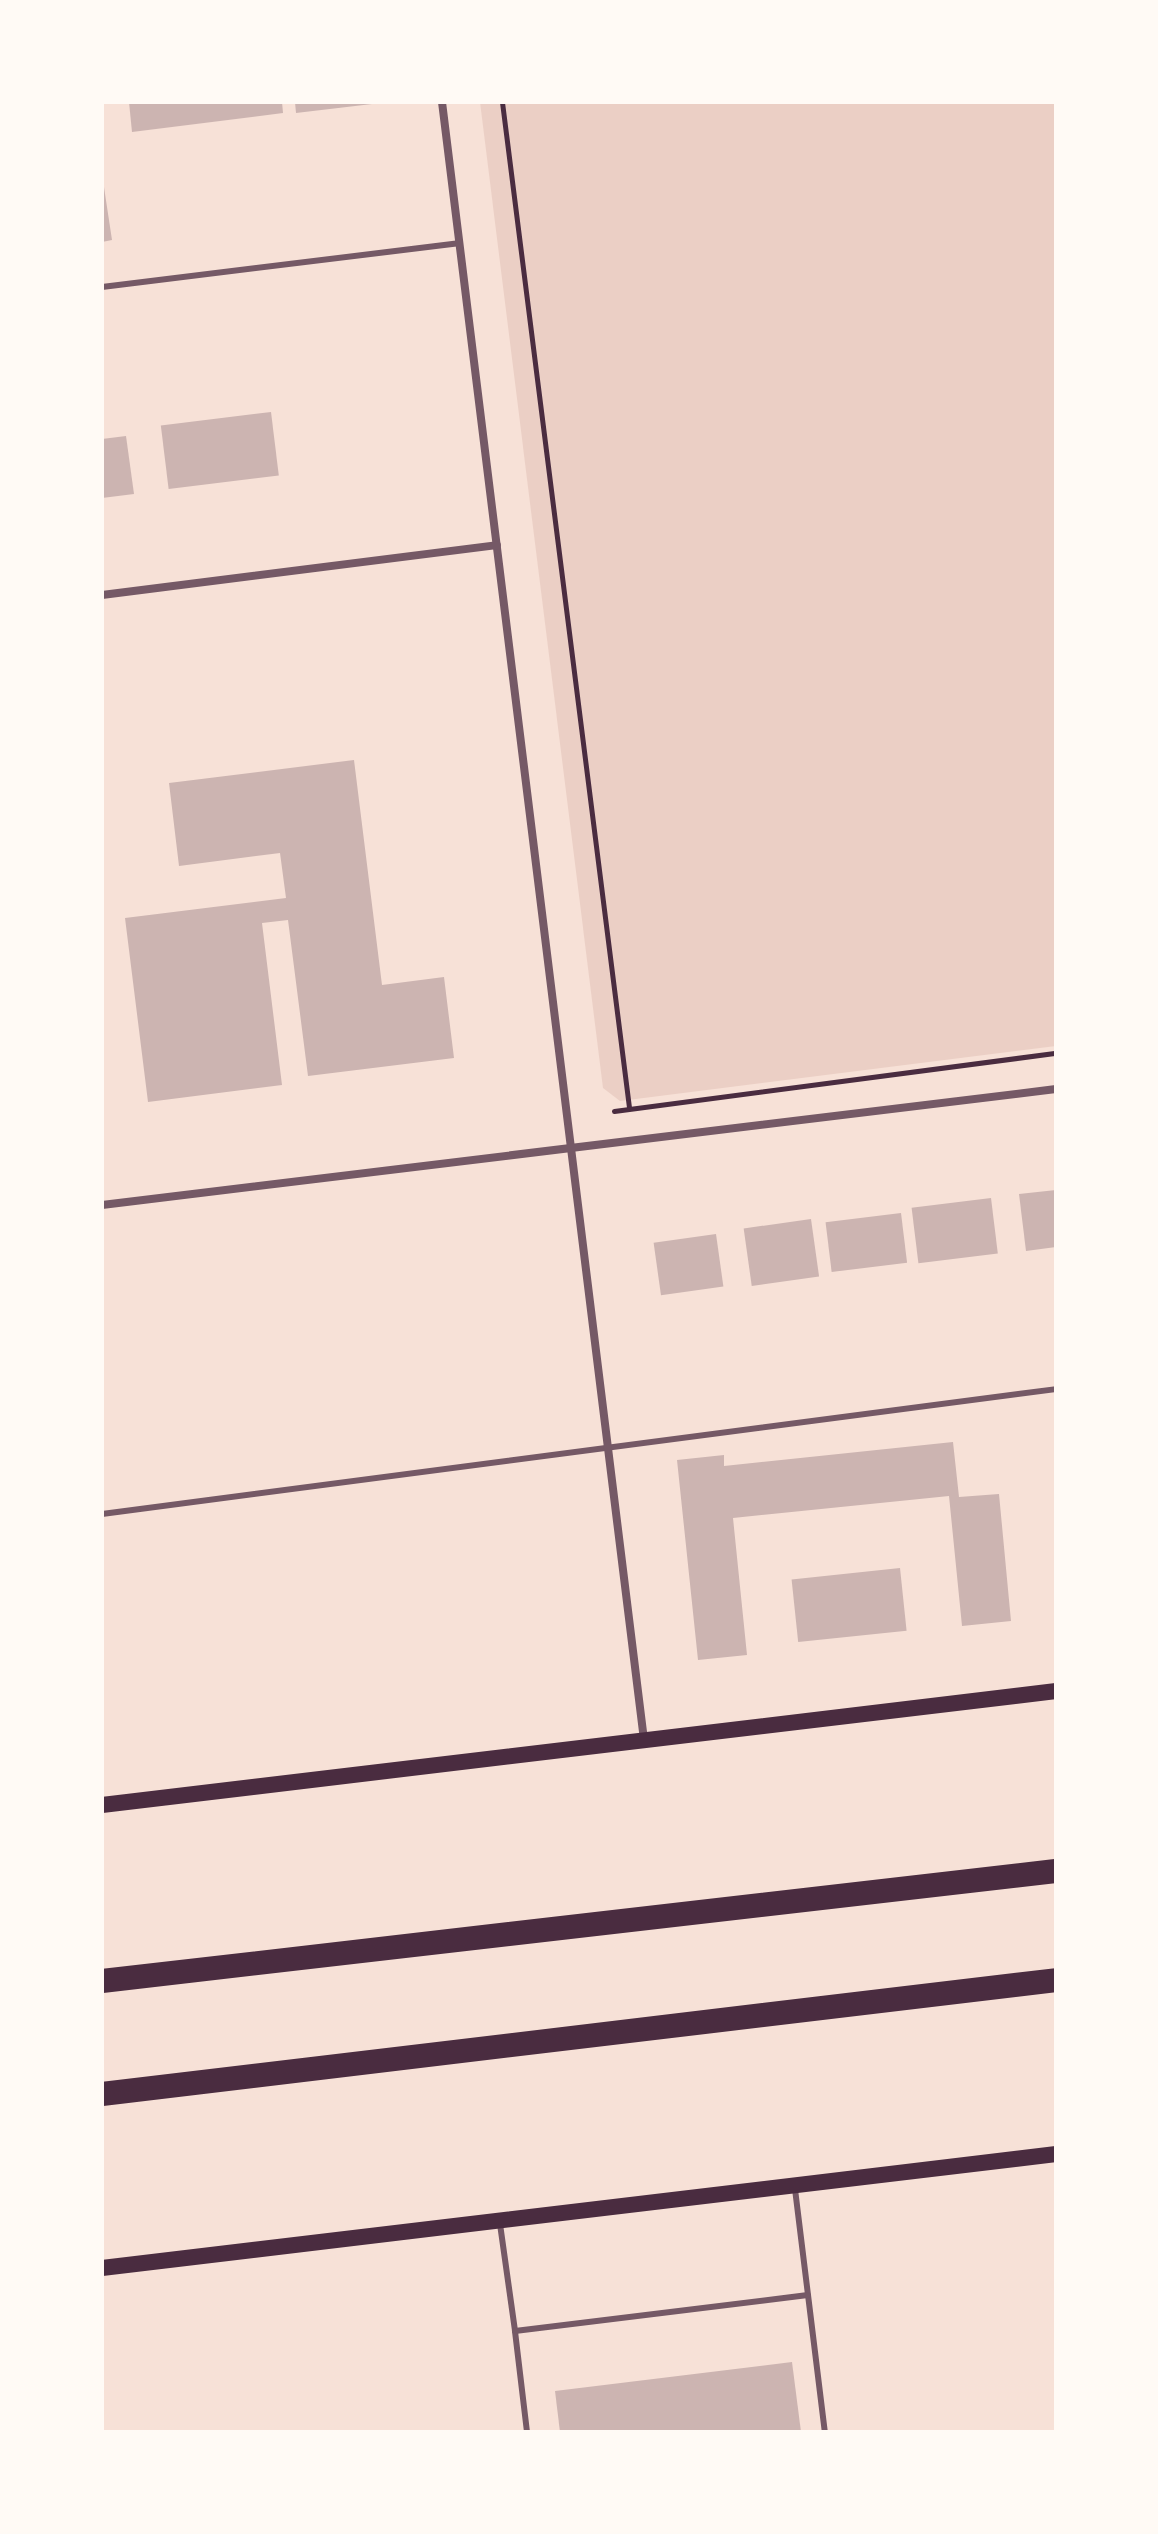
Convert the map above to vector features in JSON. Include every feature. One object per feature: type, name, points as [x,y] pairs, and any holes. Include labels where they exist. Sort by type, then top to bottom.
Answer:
[{"type":"highway","points":[[107,1980],[1056,1871]]},
{"type":"highway","points":[[102,2094],[1056,1980]]},
{"type":"main road","points":[[102,1805],[1056,1691]]},
{"type":"main road","points":[[102,2268],[1056,2154]]},
{"type":"street","points":[[442,102],[645,1741]]},
{"type":"street","points":[[102,595],[497,545]]},
{"type":"street","points":[[102,1205],[1056,1089]]},
{"type":"lane","points":[[102,287],[458,243]]},
{"type":"lane","points":[[102,1514],[609,1445],[1056,1389]]},
{"type":"lane","points":[[794,2185],[825,2432]]},
{"type":"lane","points":[[499,2221],[527,2432]]},
{"type":"lane","points":[[515,2331],[808,2295]]},
{"type":"path","points":[[502,102],[629,1108]]},
{"type":"path","points":[[614,1111],[1056,1053]]},
{"type":"shaded area","points":[[480,102],[1056,102],[1056,1046],[620,1101],[603,1088]]},
{"type":"building","points":[[129,102],[282,102],[283,113],[132,132]]},
{"type":"building","points":[[295,102],[371,102],[372,104],[296,113]]},
{"type":"building","points":[[102,174],[112,240],[102,242]]},
{"type":"building","points":[[271,412],[279,476],[169,489],[161,426]]},
{"type":"building","points":[[126,436],[134,494],[102,498],[102,439]]},
{"type":"building","points":[[354,760],[382,985],[444,977],[454,1058],[308,1076],[288,920],[262,923],[282,1085],[148,1102],[125,918],[286,898],[280,853],[179,866],[169,783]]},
{"type":"building","points":[[1056,1190],[1056,1247],[1026,1251],[1019,1194]]},
{"type":"building","points":[[991,1198],[998,1254],[918,1263],[912,1208]]},
{"type":"building","points":[[901,1213],[907,1263],[832,1272],[826,1222]]},
{"type":"building","points":[[811,1219],[819,1276],[752,1286],[744,1228]]},
{"type":"building","points":[[716,1234],[723,1286],[661,1295],[654,1243]]},
{"type":"building","points":[[953,1442],[959,1497],[999,1494],[1011,1621],[962,1626],[949,1496],[733,1518],[747,1655],[698,1660],[677,1460],[724,1455],[724,1466]]},
{"type":"building","points":[[900,1568],[907,1631],[798,1642],[792,1579]]},
{"type":"building","points":[[792,2362],[801,2432],[560,2432],[555,2391]]}]
